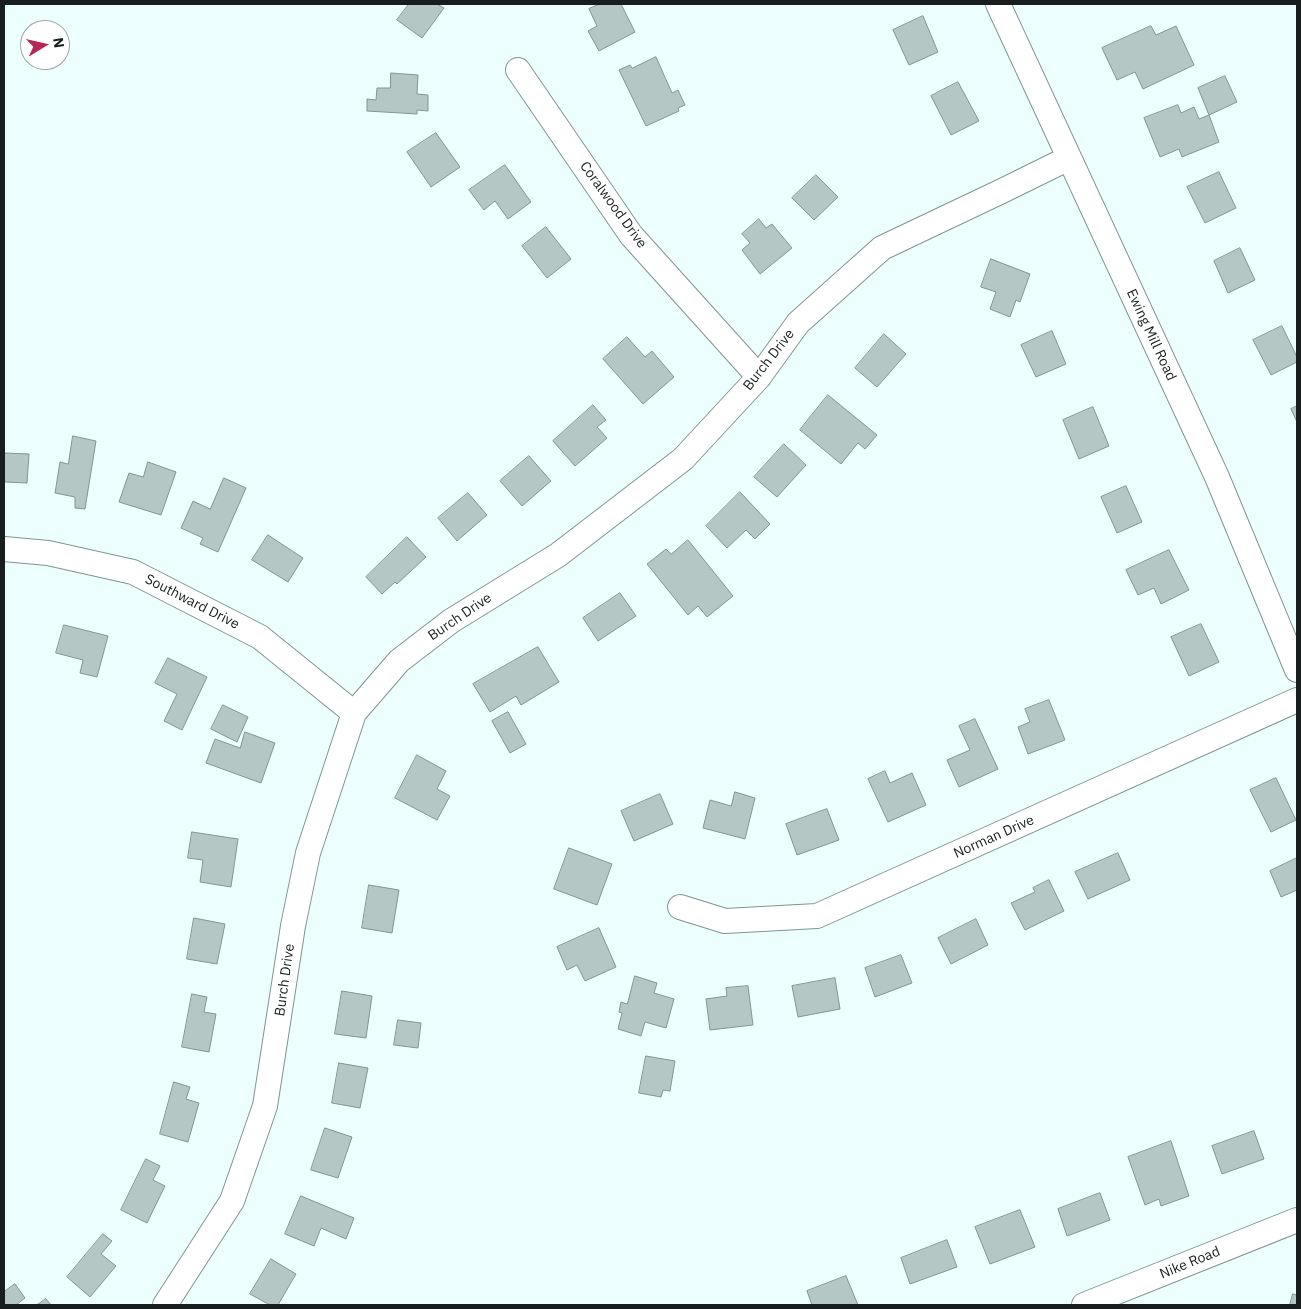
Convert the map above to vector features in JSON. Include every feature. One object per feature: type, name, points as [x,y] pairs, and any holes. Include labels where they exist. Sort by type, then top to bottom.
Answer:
[{"type":"street","name":"Ewing Mill Road","points":[[998,4],[1216,477],[1297,670]]},
{"type":"street","name":"Coralwood Drive","points":[[518,70],[631,235],[759,377]]},
{"type":"street","name":"Burch Drive","points":[[165,1305],[232,1201],[265,1106],[293,926],[308,853],[354,713],[399,661],[451,621],[558,555],[683,459],[759,377],[798,322],[882,248],[1068,158]]},
{"type":"street","name":"Southward Drive","points":[[4,549],[48,553],[133,572],[260,637],[354,713]]},
{"type":"street","name":"Norman Drive","points":[[680,907],[724,921],[817,916],[1297,700]]},
{"type":"street","name":"Nike Road","points":[[1084,1305],[1297,1220]]},
{"type":"building","points":[[409,4],[437,4],[444,8],[422,38],[397,20]]},
{"type":"building","points":[[600,4],[621,4],[635,32],[599,51],[588,31],[597,26],[589,9]]},
{"type":"building","points":[[923,16],[938,52],[909,65],[893,30]]},
{"type":"building","points":[[1151,26],[1156,35],[1176,26],[1194,65],[1143,89],[1135,72],[1117,80],[1102,48]]},
{"type":"building","points":[[656,57],[672,93],[678,90],[685,105],[678,108],[679,111],[646,126],[619,70],[630,65],[632,68]]},
{"type":"building","points":[[391,73],[418,75],[417,94],[428,95],[428,111],[417,110],[417,114],[367,111],[367,99],[376,100],[377,88],[390,88]]},
{"type":"building","points":[[1225,76],[1237,102],[1209,115],[1198,88]]},
{"type":"building","points":[[958,82],[979,121],[951,135],[931,96]]},
{"type":"building","points":[[1178,105],[1181,113],[1194,107],[1199,119],[1209,115],[1219,142],[1182,157],[1179,149],[1160,157],[1144,118]]},
{"type":"building","points":[[436,133],[460,167],[431,187],[407,152]]},
{"type":"building","points":[[505,165],[531,202],[508,219],[495,201],[484,210],[469,190]]},
{"type":"building","points":[[1219,172],[1236,208],[1205,223],[1187,187]]},
{"type":"building","points":[[816,175],[838,197],[814,220],[792,198]]},
{"type":"building","points":[[759,219],[766,228],[772,224],[792,248],[760,274],[742,250],[750,243],[742,234]]},
{"type":"building","points":[[546,227],[571,259],[547,278],[522,246]]},
{"type":"building","points":[[1240,248],[1255,280],[1228,293],[1214,261]]},
{"type":"building","points":[[991,259],[1030,274],[1020,302],[1016,300],[1010,317],[990,309],[996,292],[981,287]]},
{"type":"building","points":[[1282,326],[1297,357],[1297,362],[1271,375],[1253,340]]},
{"type":"building","points":[[1052,331],[1066,364],[1036,377],[1021,345]]},
{"type":"building","points":[[884,334],[906,354],[877,387],[855,368]]},
{"type":"building","points":[[627,337],[645,357],[652,351],[674,377],[643,404],[603,359]]},
{"type":"building","points":[[828,395],[877,435],[865,449],[858,443],[841,464],[800,430]]},
{"type":"building","points":[[593,405],[606,420],[597,427],[607,438],[575,466],[553,441]]},
{"type":"building","points":[[1297,406],[1297,422],[1291,409]]},
{"type":"building","points":[[1093,407],[1109,446],[1079,459],[1063,420]]},
{"type":"building","points":[[73,436],[96,441],[85,509],[75,508],[75,497],[55,493],[60,462],[68,464]]},
{"type":"building","points":[[784,444],[806,465],[777,497],[754,477]]},
{"type":"building","points":[[4,453],[29,454],[27,483],[4,482]]},
{"type":"building","points":[[529,456],[551,481],[522,506],[500,481]]},
{"type":"building","points":[[148,462],[176,472],[161,515],[119,502],[129,473],[143,477]]},
{"type":"building","points":[[224,478],[246,488],[218,552],[200,544],[203,538],[181,528],[193,501],[210,509]]},
{"type":"building","points":[[1126,486],[1142,522],[1117,533],[1101,497]]},
{"type":"building","points":[[740,492],[770,524],[755,539],[746,530],[727,548],[706,526]]},
{"type":"building","points":[[468,493],[487,515],[457,541],[438,518]]},
{"type":"building","points":[[268,535],[303,558],[288,582],[252,560]]},
{"type":"building","points":[[407,537],[426,557],[397,584],[395,582],[382,594],[366,577]]},
{"type":"building","points":[[688,540],[733,596],[707,617],[698,606],[688,615],[647,564],[666,549],[671,554]]},
{"type":"building","points":[[1169,550],[1189,590],[1161,604],[1154,588],[1138,595],[1126,570]]},
{"type":"building","points":[[620,593],[636,616],[598,641],[583,618]]},
{"type":"building","points":[[1201,624],[1219,662],[1189,676],[1171,637]]},
{"type":"building","points":[[64,625],[108,636],[97,677],[80,673],[83,660],[56,653]]},
{"type":"building","points":[[538,647],[559,682],[521,705],[516,696],[490,712],[473,684]]},
{"type":"building","points":[[168,658],[207,677],[182,730],[164,721],[177,694],[155,683]]},
{"type":"building","points":[[1049,700],[1065,740],[1028,754],[1018,727],[1030,722],[1025,709]]},
{"type":"building","points":[[223,705],[248,717],[237,742],[211,729]]},
{"type":"building","points":[[508,712],[526,744],[510,753],[492,721]]},
{"type":"building","points":[[975,719],[998,769],[959,787],[947,760],[970,750],[959,726]]},
{"type":"building","points":[[245,732],[275,743],[261,783],[206,763],[215,739],[240,748]]},
{"type":"building","points":[[417,755],[446,771],[437,789],[450,796],[437,820],[395,798]]},
{"type":"building","points":[[885,771],[890,783],[912,773],[926,805],[888,822],[868,779]]},
{"type":"building","points":[[1276,778],[1296,820],[1271,832],[1250,790]]},
{"type":"building","points":[[735,792],[755,798],[745,839],[703,828],[710,800],[731,806]]},
{"type":"building","points":[[660,794],[673,824],[634,841],[621,811]]},
{"type":"building","points":[[827,809],[839,840],[797,855],[786,824]]},
{"type":"building","points":[[192,832],[238,839],[231,887],[200,882],[203,860],[188,858]]},
{"type":"building","points":[[569,848],[612,864],[597,905],[554,889]]},
{"type":"building","points":[[1118,853],[1130,880],[1088,899],[1075,872]]},
{"type":"building","points":[[1297,858],[1297,890],[1281,897],[1270,871]]},
{"type":"building","points":[[1049,880],[1064,911],[1025,930],[1011,903],[1035,892],[1033,888]]},
{"type":"building","points":[[369,885],[399,890],[392,933],[362,928]]},
{"type":"building","points":[[194,918],[225,924],[217,964],[187,959]]},
{"type":"building","points":[[976,919],[988,945],[951,964],[938,938]]},
{"type":"building","points":[[599,928],[616,967],[585,981],[577,965],[567,970],[557,947]]},
{"type":"building","points":[[901,955],[912,983],[875,997],[865,968]]},
{"type":"building","points":[[635,976],[657,983],[654,993],[674,999],[666,1028],[645,1022],[641,1036],[618,1029],[622,1013],[619,1012],[621,1002],[627,1004]]},
{"type":"building","points":[[835,978],[840,1009],[798,1017],[792,986]]},
{"type":"building","points":[[748,986],[753,1025],[710,1030],[706,999],[727,996],[726,988]]},
{"type":"building","points":[[342,991],[372,996],[366,1038],[335,1034]]},
{"type":"building","points":[[192,994],[207,997],[204,1012],[216,1014],[209,1052],[182,1047]]},
{"type":"building","points":[[398,1020],[421,1023],[418,1048],[394,1045]]},
{"type":"building","points":[[646,1056],[675,1061],[670,1091],[663,1090],[661,1097],[639,1093]]},
{"type":"building","points":[[339,1063],[368,1068],[360,1108],[332,1103]]},
{"type":"building","points":[[174,1082],[190,1087],[186,1099],[199,1103],[188,1142],[160,1134]]},
{"type":"building","points":[[325,1128],[352,1137],[338,1178],[311,1170]]},
{"type":"building","points":[[1254,1131],[1264,1159],[1222,1174],[1212,1146]]},
{"type":"building","points":[[1171,1141],[1189,1196],[1161,1206],[1159,1199],[1145,1205],[1128,1157]]},
{"type":"building","points":[[146,1159],[160,1166],[153,1180],[165,1186],[147,1223],[121,1210]]},
{"type":"building","points":[[1100,1193],[1110,1220],[1067,1236],[1058,1209]]},
{"type":"building","points":[[301,1196],[354,1218],[346,1239],[321,1228],[314,1246],[285,1234]]},
{"type":"building","points":[[1020,1210],[1035,1247],[990,1264],[975,1227]]},
{"type":"building","points":[[103,1234],[112,1241],[101,1254],[116,1266],[90,1297],[67,1277]]},
{"type":"building","points":[[947,1240],[957,1267],[910,1284],[901,1258]]},
{"type":"building","points":[[271,1259],[296,1274],[278,1305],[270,1305],[250,1294]]},
{"type":"building","points":[[846,1276],[858,1305],[812,1305],[807,1291]]},
{"type":"building","points":[[15,1284],[25,1298],[16,1305],[4,1305],[4,1292]]},
{"type":"building","points":[[1293,1294],[1297,1295],[1297,1305],[1290,1305]]},
{"type":"building","points":[[46,1299],[51,1305],[37,1305]]}]
